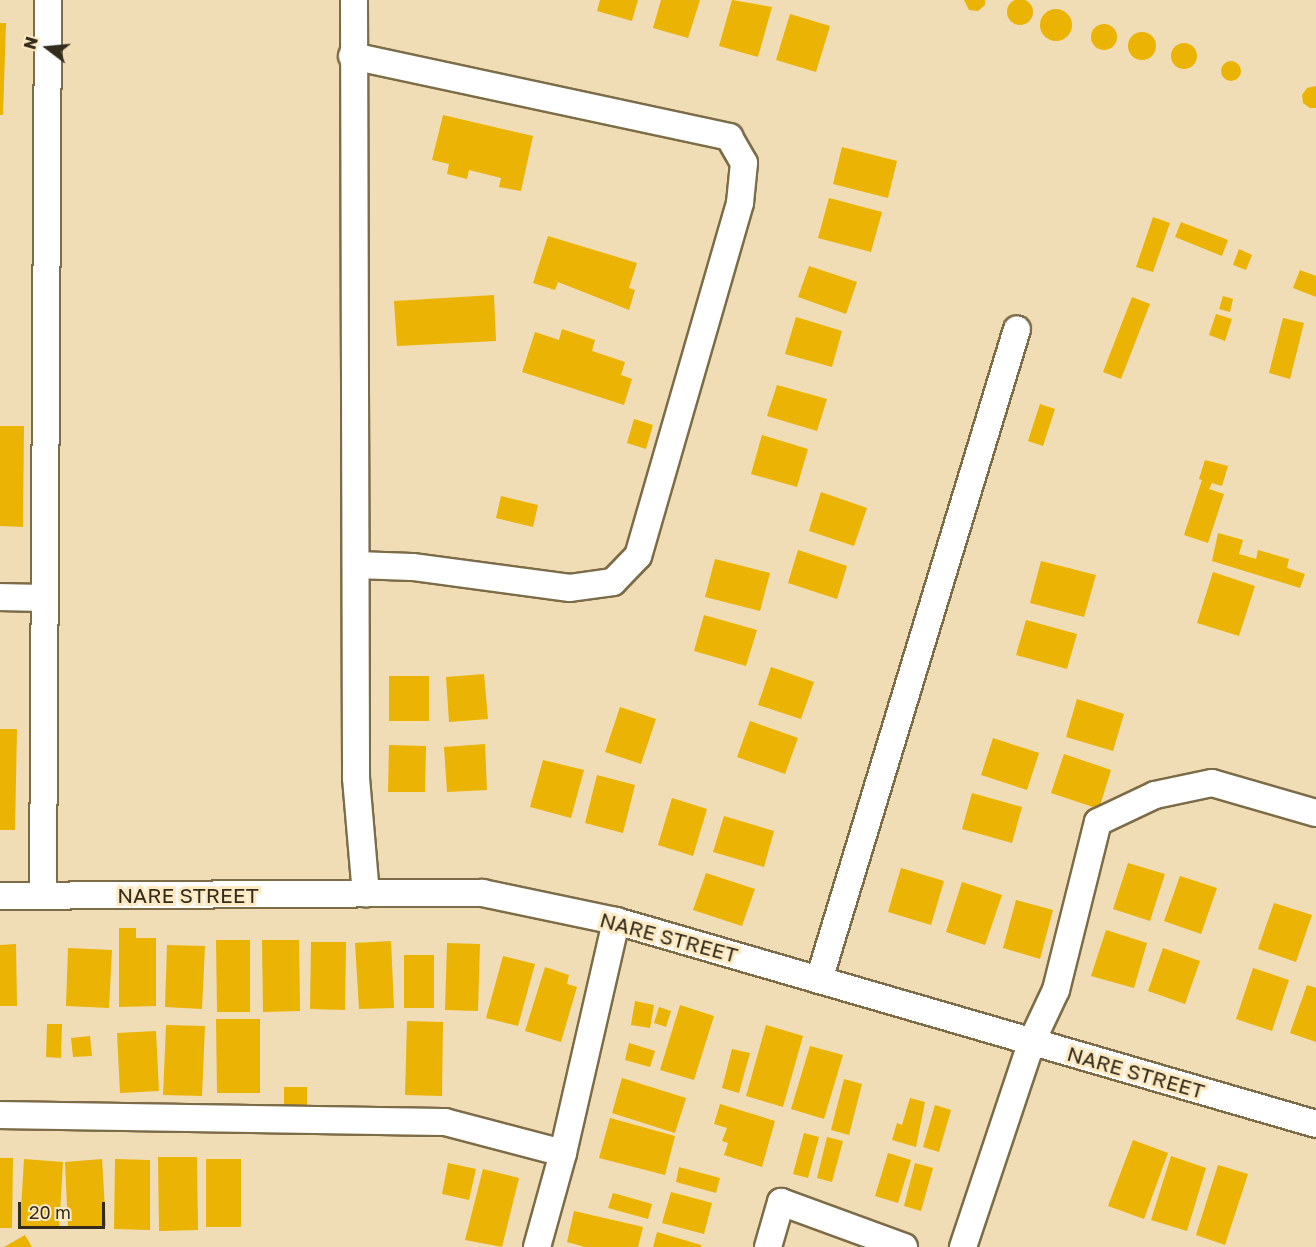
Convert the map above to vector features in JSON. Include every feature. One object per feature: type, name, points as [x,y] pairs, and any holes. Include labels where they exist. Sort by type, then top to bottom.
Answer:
[{"type":"street","points":[[43,896],[48,0]]},
{"type":"street","points":[[354,0],[352,56],[356,778],[366,894]]},
{"type":"street","points":[[352,56],[729,137],[744,163],[740,203],[638,556],[613,582],[570,588],[412,567],[356,565]]},
{"type":"street","points":[[819,980],[1017,329]]},
{"type":"street","points":[[0,597],[44,598]]},
{"type":"street","points":[[963,1247],[1032,1041],[1056,990],[1098,822],[1155,795],[1212,783],[1316,813]]},
{"type":"street","name":"NARE STREET","points":[[0,896],[482,893],[616,921],[1316,1124]]},
{"type":"street","points":[[537,1247],[563,1153],[616,921]]},
{"type":"street","points":[[0,1115],[445,1122],[563,1153]]},
{"type":"street","points":[[768,1247],[781,1202],[904,1247]]},
{"type":"building","points":[[1020,-1],[1029,3],[1033,12],[1029,21],[1020,25],[1011,21],[1007,12],[1011,3]]},
{"type":"building","points":[[600,0],[638,0],[632,21],[597,11]]},
{"type":"building","points":[[661,0],[700,0],[688,38],[653,28]]},
{"type":"building","points":[[732,0],[772,7],[758,57],[719,46]]},
{"type":"building","points":[[964,0],[985,0],[985,5],[978,11],[969,10]]},
{"type":"building","points":[[1056,9],[1067,14],[1072,25],[1067,36],[1056,41],[1045,36],[1040,25],[1045,14]]},
{"type":"building","points":[[790,14],[830,26],[816,72],[776,60]]},
{"type":"building","points":[[0,23],[6,23],[3,115],[0,115]]},
{"type":"building","points":[[1104,24],[1113,28],[1117,37],[1113,46],[1104,50],[1095,46],[1091,37],[1095,28]]},
{"type":"building","points":[[1142,32],[1152,36],[1156,46],[1152,56],[1142,60],[1132,56],[1128,46],[1132,36]]},
{"type":"building","points":[[1184,43],[1193,47],[1197,56],[1193,65],[1184,69],[1175,65],[1171,56],[1175,47]]},
{"type":"building","points":[[1231,61],[1238,64],[1241,71],[1238,78],[1231,81],[1224,78],[1221,71],[1224,64]]},
{"type":"building","points":[[1316,86],[1316,108],[1310,108],[1303,103],[1302,95],[1307,88]]},
{"type":"building","points":[[443,115],[533,136],[521,191],[499,187],[501,178],[469,170],[467,179],[447,174],[449,164],[432,160]]},
{"type":"building","points":[[842,147],[897,161],[888,198],[833,184]]},
{"type":"building","points":[[829,198],[882,212],[871,252],[818,238]]},
{"type":"building","points":[[1153,217],[1170,223],[1153,272],[1136,267]]},
{"type":"building","points":[[1181,222],[1228,240],[1222,256],[1175,237]]},
{"type":"building","points":[[548,236],[637,263],[629,288],[635,290],[629,310],[558,282],[555,290],[533,283]]},
{"type":"building","points":[[1239,249],[1252,255],[1246,270],[1233,265]]},
{"type":"building","points":[[809,266],[857,282],[846,314],[798,297]]},
{"type":"building","points":[[1300,270],[1316,276],[1316,297],[1293,288]]},
{"type":"building","points":[[494,295],[496,341],[397,346],[394,301]]},
{"type":"building","points":[[1223,296],[1233,299],[1230,312],[1219,309]]},
{"type":"building","points":[[1132,297],[1150,304],[1121,379],[1103,372]]},
{"type":"building","points":[[1216,314],[1232,319],[1225,341],[1209,335]]},
{"type":"building","points":[[796,317],[842,331],[832,367],[785,354]]},
{"type":"building","points":[[1283,318],[1304,323],[1290,379],[1269,373]]},
{"type":"building","points":[[562,329],[595,340],[592,351],[625,362],[621,375],[632,379],[624,405],[522,372],[535,332],[559,340]]},
{"type":"building","points":[[777,385],[827,399],[817,431],[767,416]]},
{"type":"building","points":[[1040,404],[1055,409],[1043,446],[1028,441]]},
{"type":"building","points":[[634,419],[653,425],[646,449],[627,443]]},
{"type":"building","points":[[0,426],[24,426],[23,527],[0,526]]},
{"type":"building","points":[[762,435],[808,449],[797,487],[751,474]]},
{"type":"building","points":[[1205,460],[1228,466],[1222,486],[1212,483],[1209,489],[1224,494],[1208,543],[1184,535],[1202,480],[1199,479]]},
{"type":"building","points":[[821,492],[867,508],[854,546],[809,531]]},
{"type":"building","points":[[501,496],[538,505],[533,527],[496,518]]},
{"type":"building","points":[[1218,533],[1243,540],[1239,554],[1256,559],[1258,550],[1289,559],[1287,568],[1305,574],[1300,588],[1212,561]]},
{"type":"building","points":[[798,550],[847,566],[837,599],[788,583]]},
{"type":"building","points":[[715,559],[770,573],[760,611],[705,597]]},
{"type":"building","points":[[1041,561],[1096,575],[1084,617],[1030,603]]},
{"type":"building","points":[[1213,572],[1255,586],[1239,636],[1197,623]]},
{"type":"building","points":[[704,615],[757,630],[746,666],[694,651]]},
{"type":"building","points":[[1026,620],[1077,634],[1067,669],[1016,655]]},
{"type":"building","points":[[771,667],[814,682],[801,719],[758,705]]},
{"type":"building","points":[[484,674],[488,719],[449,722],[446,677]]},
{"type":"building","points":[[389,676],[429,676],[429,721],[389,721]]},
{"type":"building","points":[[1077,699],[1124,714],[1113,751],[1066,737]]},
{"type":"building","points":[[620,707],[656,719],[641,764],[605,752]]},
{"type":"building","points":[[750,721],[798,738],[785,774],[737,757]]},
{"type":"building","points":[[0,729],[17,729],[15,830],[0,830]]},
{"type":"building","points":[[993,738],[1039,753],[1027,790],[981,775]]},
{"type":"building","points":[[485,744],[487,790],[447,792],[444,747]]},
{"type":"building","points":[[389,745],[426,746],[425,792],[388,792]]},
{"type":"building","points":[[1064,754],[1111,770],[1099,809],[1051,793]]},
{"type":"building","points":[[543,760],[584,770],[571,818],[530,807]]},
{"type":"building","points":[[597,775],[635,785],[623,833],[585,823]]},
{"type":"building","points":[[972,793],[1022,807],[1012,843],[962,829]]},
{"type":"building","points":[[672,798],[707,809],[693,856],[658,845]]},
{"type":"building","points":[[724,816],[774,831],[764,867],[713,852]]},
{"type":"building","points":[[1128,863],[1165,874],[1150,921],[1113,909]]},
{"type":"building","points":[[901,868],[944,881],[931,925],[888,912]]},
{"type":"building","points":[[706,873],[755,889],[742,926],[693,910]]},
{"type":"building","points":[[1180,876],[1217,888],[1201,934],[1164,921]]},
{"type":"building","points":[[962,882],[1002,895],[985,945],[946,932]]},
{"type":"building","points":[[1016,900],[1053,910],[1040,959],[1003,948]]},
{"type":"building","points":[[1274,903],[1312,915],[1296,962],[1258,949]]},
{"type":"building","points":[[119,928],[136,928],[136,938],[156,938],[156,1006],[119,1007]]},
{"type":"building","points":[[1106,930],[1147,943],[1134,988],[1091,976]]},
{"type":"building","points":[[216,940],[250,940],[250,1012],[217,1012]]},
{"type":"building","points":[[262,940],[299,940],[300,1011],[263,1012]]},
{"type":"building","points":[[391,941],[394,1008],[359,1009],[355,943]]},
{"type":"building","points":[[311,942],[346,942],[345,1010],[310,1009]]},
{"type":"building","points":[[447,943],[480,944],[478,1011],[445,1010]]},
{"type":"building","points":[[16,944],[17,1006],[0,1006],[0,945]]},
{"type":"building","points":[[167,945],[205,946],[202,1009],[165,1007]]},
{"type":"building","points":[[68,948],[112,950],[109,1008],[66,1006]]},
{"type":"building","points":[[1163,948],[1200,961],[1185,1004],[1148,991]]},
{"type":"building","points":[[404,955],[434,955],[434,1008],[404,1008]]},
{"type":"building","points":[[503,956],[535,964],[518,1026],[486,1018]]},
{"type":"building","points":[[545,967],[569,975],[567,984],[577,987],[561,1042],[525,1031]]},
{"type":"building","points":[[1253,968],[1289,980],[1272,1031],[1236,1019]]},
{"type":"building","points":[[1307,985],[1316,988],[1316,1042],[1290,1033]]},
{"type":"building","points":[[635,1001],[654,1005],[650,1028],[631,1025]]},
{"type":"building","points":[[680,1005],[714,1016],[694,1080],[660,1070]]},
{"type":"building","points":[[659,1007],[671,1011],[666,1027],[654,1023]]},
{"type":"building","points":[[216,1019],[260,1019],[260,1093],[217,1093]]},
{"type":"building","points":[[407,1021],[443,1022],[442,1096],[405,1095]]},
{"type":"building","points":[[47,1024],[62,1024],[61,1058],[46,1057]]},
{"type":"building","points":[[166,1025],[205,1026],[202,1096],[163,1095]]},
{"type":"building","points":[[766,1025],[803,1036],[783,1107],[746,1096]]},
{"type":"building","points":[[156,1031],[159,1091],[120,1093],[117,1033]]},
{"type":"building","points":[[90,1036],[92,1056],[73,1057],[71,1038]]},
{"type":"building","points":[[629,1043],[655,1051],[650,1067],[625,1060]]},
{"type":"building","points":[[810,1046],[843,1055],[824,1119],[791,1109]]},
{"type":"building","points":[[732,1049],[750,1053],[739,1093],[722,1088]]},
{"type":"building","points":[[622,1078],[686,1098],[675,1133],[612,1113]]},
{"type":"building","points":[[844,1079],[862,1084],[849,1135],[831,1130]]},
{"type":"building","points":[[284,1087],[307,1087],[307,1110],[284,1110]]},
{"type":"building","points":[[910,1098],[925,1102],[916,1147],[892,1140],[897,1123],[902,1125]]},
{"type":"building","points":[[720,1104],[775,1121],[762,1167],[724,1155],[728,1143],[722,1141],[727,1128],[714,1124]]},
{"type":"building","points":[[935,1105],[951,1110],[939,1152],[923,1147]]},
{"type":"building","points":[[610,1118],[675,1136],[665,1175],[599,1158]]},
{"type":"building","points":[[804,1133],[819,1137],[808,1178],[793,1174]]},
{"type":"building","points":[[827,1137],[843,1141],[832,1182],[817,1178]]},
{"type":"building","points":[[1133,1140],[1168,1153],[1144,1219],[1108,1206]]},
{"type":"building","points":[[888,1153],[911,1160],[898,1203],[875,1196]]},
{"type":"building","points":[[1171,1156],[1206,1168],[1187,1231],[1151,1220]]},
{"type":"building","points":[[158,1157],[197,1157],[198,1230],[159,1231]]},
{"type":"building","points":[[0,1158],[13,1158],[12,1228],[0,1228]]},
{"type":"building","points":[[24,1159],[63,1162],[59,1229],[20,1227]]},
{"type":"building","points":[[102,1159],[106,1226],[68,1227],[65,1162]]},
{"type":"building","points":[[115,1159],[150,1160],[150,1230],[114,1229]]},
{"type":"building","points":[[206,1159],[241,1159],[241,1227],[206,1227]]},
{"type":"building","points":[[448,1163],[476,1169],[469,1200],[442,1194]]},
{"type":"building","points":[[915,1163],[933,1168],[921,1211],[904,1206]]},
{"type":"building","points":[[1218,1165],[1248,1174],[1225,1245],[1196,1235]]},
{"type":"building","points":[[679,1167],[720,1178],[716,1193],[676,1182]]},
{"type":"building","points":[[483,1169],[519,1178],[502,1247],[465,1240]]},
{"type":"building","points":[[671,1192],[712,1203],[704,1234],[662,1223]]},
{"type":"building","points":[[613,1193],[652,1204],[648,1219],[608,1208]]},
{"type":"building","points":[[574,1211],[643,1227],[638,1247],[585,1247],[567,1242]]},
{"type":"building","points":[[657,1232],[701,1245],[701,1247],[653,1247]]},
{"type":"building","points":[[25,1235],[32,1247],[4,1247]]}]
